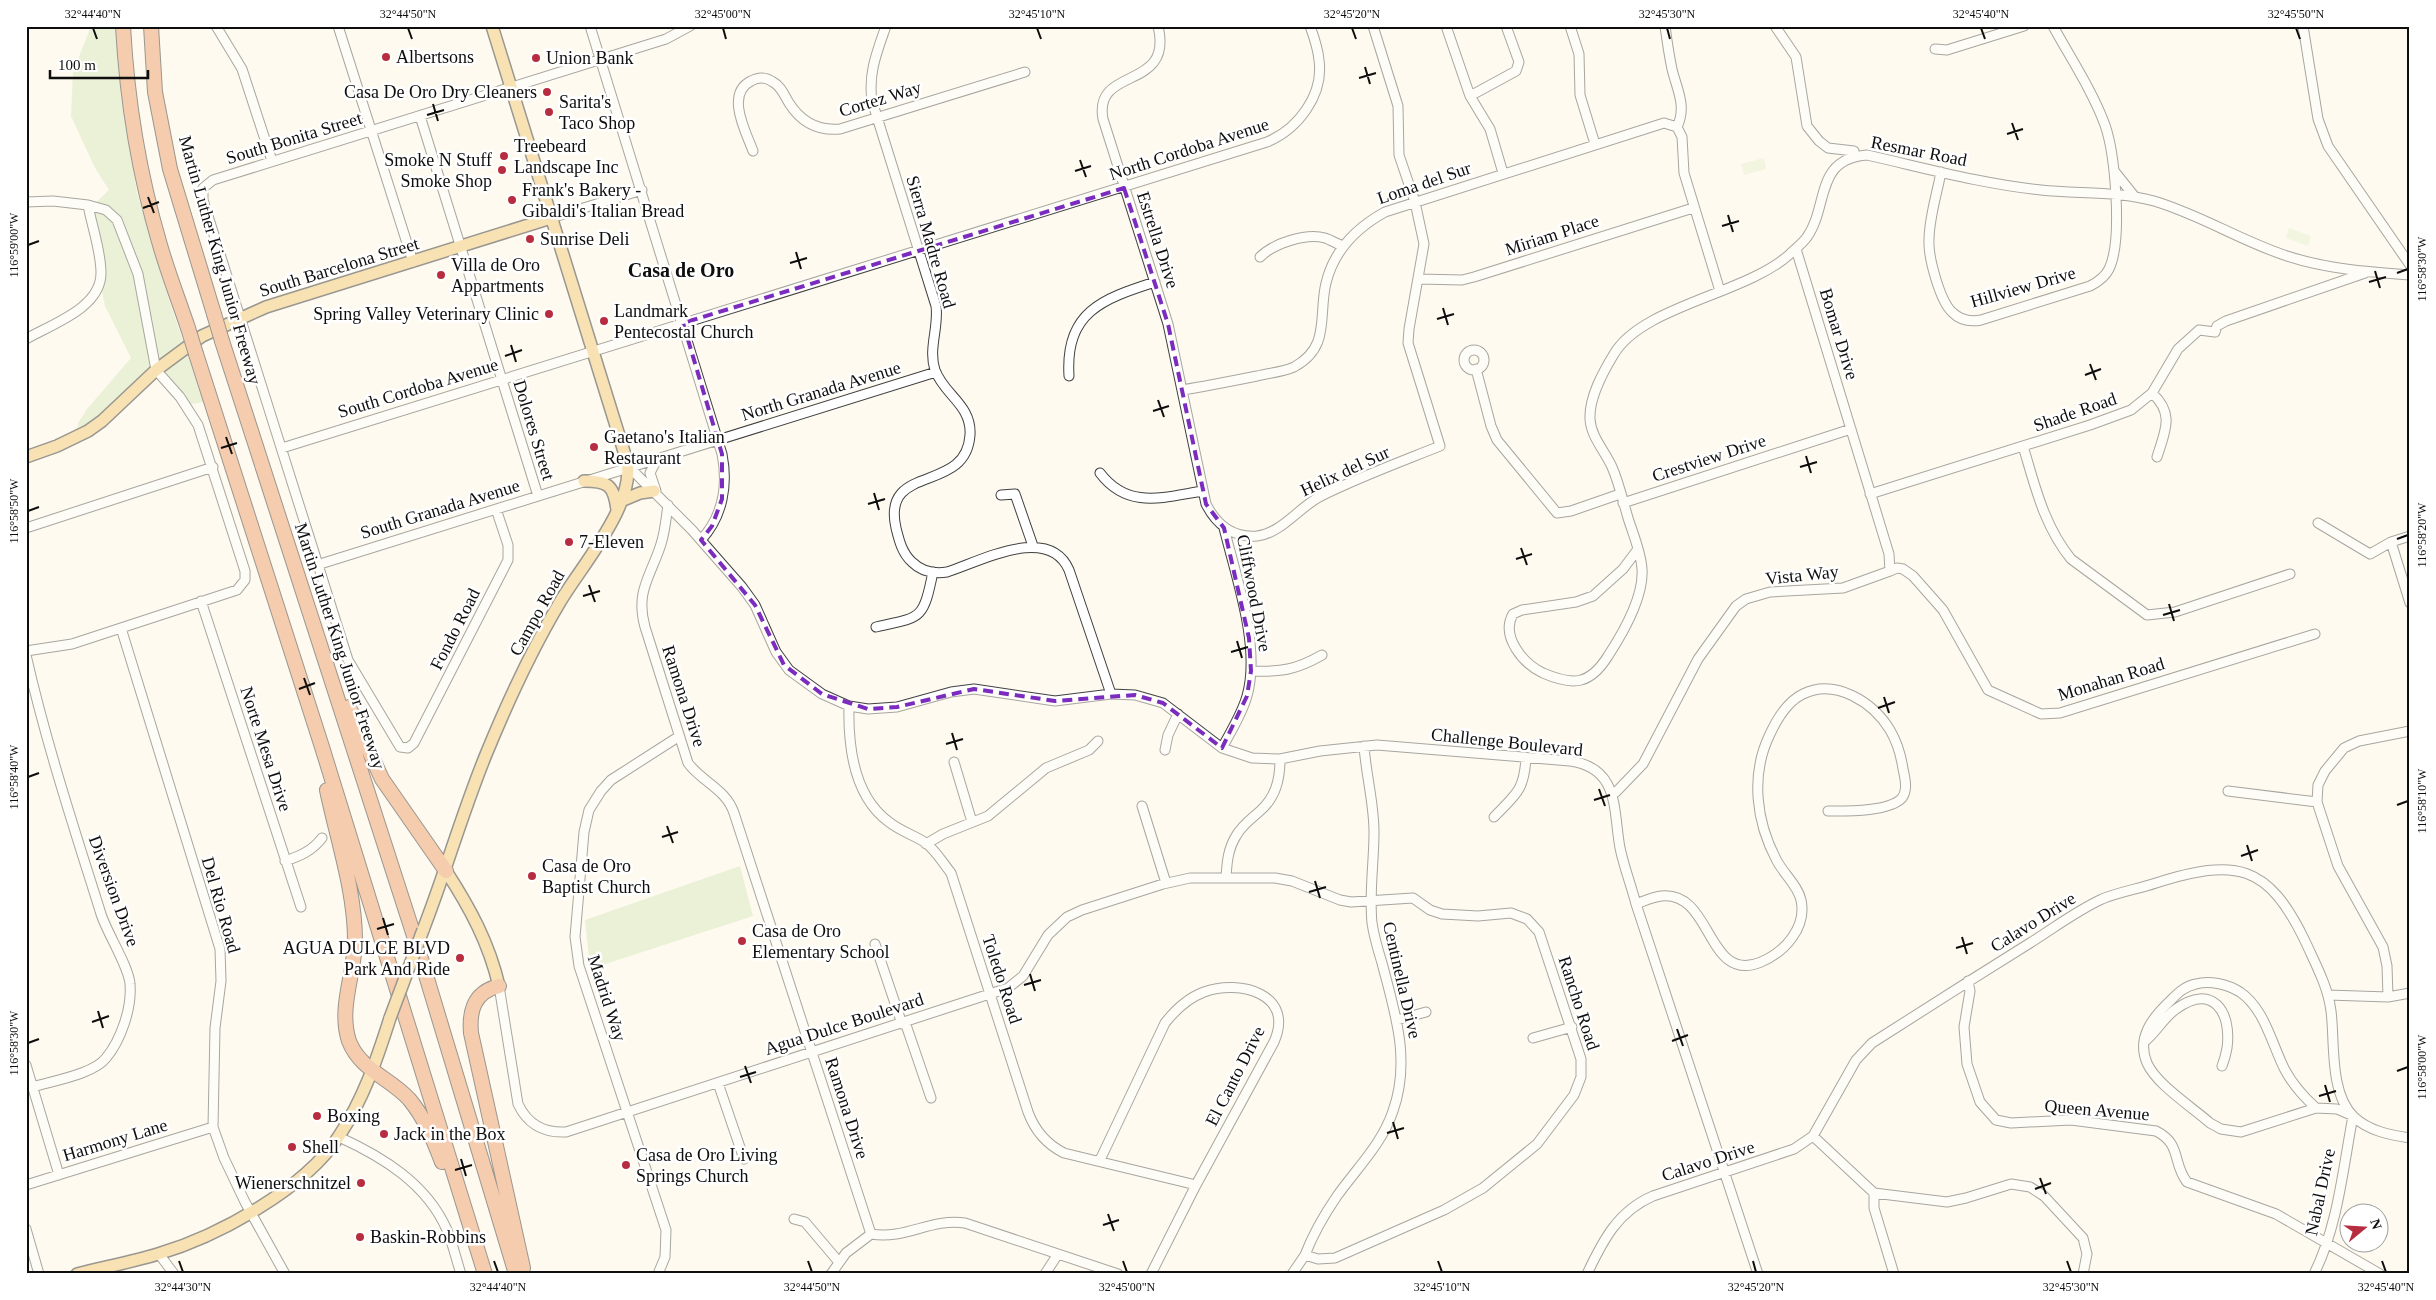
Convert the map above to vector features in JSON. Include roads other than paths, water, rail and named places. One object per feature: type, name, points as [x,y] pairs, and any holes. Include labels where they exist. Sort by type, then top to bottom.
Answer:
[{"type":"highway","points":[[123,26],[129,94],[144,182],[160,245],[322,747],[483,1274]]},
{"type":"highway","name":"Martin Luther King Junior Freeway","points":[[151,26],[155,92],[170,168],[222,341],[416,942],[516,1274]]},
{"type":"highway","points":[[308,608],[357,728],[382,779],[446,871]]},
{"type":"highway","points":[[322,747],[324,774],[352,909],[354,960],[347,992],[349,1040],[354,1050],[372,1072],[407,1097],[427,1124],[483,1274]]},
{"type":"highway","points":[[499,986],[483,992],[476,998],[471,1011],[471,1033],[524,1274]]},
{"type":"main road","name":"Campo Road","points":[[77,1274],[159,1254],[206,1236],[250,1212],[288,1188],[312,1169],[339,1136],[372,1072],[390,1018],[446,871],[487,751],[557,608],[619,506],[627,485],[629,467],[492,26]]},
{"type":"main road","name":"South Barcelona Street","points":[[26,457],[57,446],[88,431],[102,421],[156,370],[202,336],[240,318],[266,307],[551,218]]},
{"type":"main road","points":[[584,481],[608,484],[619,506],[640,493],[656,493]]},
{"type":"main road","name":"Agua Dulce Boulevard","points":[[446,871],[478,922],[499,986]]},
{"type":"street","points":[[216,26],[242,69],[272,161]]},
{"type":"street","points":[[338,26],[413,262]]},
{"type":"street","points":[[590,26],[642,190],[724,463],[724,490],[717,517],[701,540]]},
{"type":"street","name":"South Bonita Street","points":[[240,318],[203,200],[203,188],[212,180],[372,132],[666,39],[690,26]]},
{"type":"street","name":"Sierra Madre Road","points":[[886,26],[872,64],[870,77],[872,101],[936,306],[937,326],[933,356],[936,372]]},
{"type":"street","name":"Estrella Drive","points":[[1158,26],[1160,43],[1155,62],[1143,73],[1115,86],[1106,96],[1102,105],[1103,119],[1155,282],[1173,347],[1204,491]]},
{"type":"street","name":"North Cordoba Avenue","points":[[593,351],[1124,188],[1282,136],[1296,124],[1312,100],[1317,85],[1320,62],[1310,26]]},
{"type":"street","points":[[1373,26],[1398,106],[1399,155],[1415,202],[1424,244],[1419,279]]},
{"type":"street","points":[[1446,26],[1470,96],[1490,129],[1503,173]]},
{"type":"street","points":[[1470,96],[1516,71],[1519,62],[1506,26]]},
{"type":"street","points":[[1570,26],[1579,54],[1580,95],[1595,144]]},
{"type":"street","points":[[1665,26],[1672,70],[1682,100],[1681,118],[1677,127],[1682,137],[1684,173],[1693,208],[1720,291]]},
{"type":"street","points":[[1775,26],[1796,58],[1807,126],[1819,141],[1828,148],[1854,151],[1853,157]]},
{"type":"street","points":[[1935,49],[1947,50],[2024,26]]},
{"type":"street","name":"Hillview Drive","points":[[1941,172],[1929,231],[1930,257],[1949,308],[1959,317],[1971,321],[1981,320],[2075,290],[2101,279],[2108,271],[2112,260],[2116,230],[2114,171],[2105,127],[2091,92],[2053,26]]},
{"type":"street","points":[[2303,26],[2318,119],[2328,146],[2410,265]]},
{"type":"street","name":"Cortez Way","points":[[753,151],[738,101],[742,88],[753,80],[766,79],[775,83],[790,105],[806,122],[828,130],[840,129],[1025,72]]},
{"type":"street","name":"Dolores Street","points":[[420,116],[538,496]]},
{"type":"street","name":"Loma del Sur","points":[[1182,390],[1287,370],[1304,360],[1314,350],[1321,333],[1326,283],[1332,265],[1343,246],[1370,220],[1388,210],[1664,123],[1677,127]]},
{"type":"street","name":"Resmar Road","points":[[1622,498],[1612,468],[1593,433],[1590,415],[1594,395],[1614,353],[1624,341],[1648,323],[1774,266],[1796,249],[1807,237],[1816,216],[1825,183],[1831,173],[1853,157],[1867,154],[1941,172],[2040,190],[2135,197],[2193,215],[2245,240],[2287,256],[2335,268],[2410,276]]},
{"type":"street","points":[[2114,171],[2135,197]]},
{"type":"street","points":[[551,218],[642,190]]},
{"type":"street","points":[[26,202],[53,201],[88,205],[109,212],[121,227],[138,274],[156,370],[190,411],[205,442],[245,571],[243,583],[237,590],[59,647],[26,651]]},
{"type":"street","points":[[26,339],[74,312],[92,299],[97,291],[101,271],[88,205]]},
{"type":"street","name":"Miriam Place","points":[[1419,279],[1462,280],[1474,277],[1693,208]]},
{"type":"street","points":[[1260,257],[1268,250],[1304,238],[1324,238],[1343,246]]},
{"type":"street","name":"Bomar Drive","points":[[1796,249],[1851,429]]},
{"type":"street","name":"Shade Road","points":[[1870,494],[2132,410],[2152,393],[2178,349],[2199,330],[2215,332],[2217,326],[2226,321],[2366,272]]},
{"type":"street","name":"Helix del Sur","points":[[1224,528],[1249,536],[1268,533],[1319,496],[1440,446],[1408,343],[1419,279]]},
{"type":"street","points":[[1069,376],[1068,355],[1071,338],[1088,314],[1110,298],[1155,282]]},
{"type":"street","points":[[240,318],[318,565]]},
{"type":"street","name":"South Cordoba Avenue","points":[[282,448],[593,351]]},
{"type":"street","name":"Crestview Drive","points":[[1476,369],[1495,436],[1557,513],[1622,498],[1851,429]]},
{"type":"street","points":[[936,372],[968,415],[970,428],[967,447],[958,463],[950,470],[917,482],[905,490],[896,502],[894,512],[898,535],[905,553],[916,565],[933,572],[947,572],[1009,551],[1033,546],[1055,552],[1066,564],[1111,694]]},
{"type":"street","name":"North Granada Avenue","points":[[629,467],[936,372]]},
{"type":"street","points":[[2152,393],[2161,402],[2166,420],[2157,458]]},
{"type":"street","points":[[1851,429],[1889,554],[1890,571]]},
{"type":"street","points":[[2023,446],[2045,518],[2064,551],[2071,559],[2147,615],[2174,612],[2290,574]]},
{"type":"street","points":[[656,493],[650,473],[657,458]]},
{"type":"street","points":[[26,528],[212,467]]},
{"type":"street","name":"South Granada Avenue","points":[[318,565],[629,467]]},
{"type":"street","name":"Challenge Boulevard","points":[[629,467],[701,540],[745,591],[784,665],[799,679],[822,694],[849,706],[868,709],[897,708],[951,692],[974,688],[1055,701],[1111,694],[1135,695],[1163,703],[1222,748],[1252,758],[1280,759],[1320,751],[1364,746],[1583,764],[1600,774],[1613,793],[1620,848],[1636,904],[1758,1274]]},
{"type":"street","points":[[1100,473],[1110,487],[1132,497],[1150,500],[1204,491],[1206,504],[1212,516],[1224,528]]},
{"type":"street","points":[[1002,495],[1015,494],[1033,546]]},
{"type":"street","points":[[1622,498],[1638,549],[1642,568],[1641,587],[1621,635],[1602,666],[1589,677],[1575,682],[1558,679],[1530,667],[1520,657],[1510,626],[1513,614],[1522,610],[1576,602],[1593,596],[1624,569],[1638,549]]},
{"type":"street","name":"Ramona Drive","points":[[668,505],[662,542],[644,584],[641,608],[644,627],[683,753],[693,769],[722,793],[732,806],[870,1234]]},
{"type":"street","name":"Fondo Road","points":[[318,565],[348,660],[398,746],[408,748],[414,743],[508,560],[508,545],[496,509]]},
{"type":"street","points":[[2318,523],[2370,554],[2391,542],[2410,536]]},
{"type":"street","name":"Cliffwood Drive","points":[[1222,748],[1244,705],[1251,671],[1249,638],[1224,528]]},
{"type":"street","points":[[2391,542],[2410,603]]},
{"type":"street","name":"Monahan Road","points":[[1890,571],[1903,569],[1913,576],[1943,610],[1988,690],[2041,714],[2060,713],[2315,634]]},
{"type":"street","name":"Vista Way","points":[[1613,793],[1643,764],[1698,659],[1736,606],[1746,599],[1770,592],[1843,588],[1890,571]]},
{"type":"street","points":[[876,627],[907,620],[918,613],[926,603],[933,572]]},
{"type":"street","name":"Norte Mesa Drive","points":[[201,601],[301,907]]},
{"type":"street","name":"Del Rio Road","points":[[122,628],[220,950],[221,981],[215,1028],[213,1127],[224,1158],[250,1212],[285,1274]]},
{"type":"street","name":"Diversion Drive","points":[[26,655],[58,774],[97,901],[130,982],[128,1007],[117,1040],[104,1061],[86,1071],[33,1087]]},
{"type":"street","points":[[1251,671],[1276,672],[1293,669],[1322,655]]},
{"type":"street","points":[[1636,904],[1661,896],[1677,898],[1691,906],[1725,958],[1737,964],[1753,964],[1764,961],[1792,939],[1801,920],[1801,900],[1777,860],[1763,828],[1758,806],[1759,772],[1768,738],[1785,709],[1804,694],[1821,689],[1834,689],[1853,696],[1879,715],[1896,742],[1906,780],[1903,797],[1896,802],[1854,811],[1828,811]]},
{"type":"street","name":"Toledo Road","points":[[849,706],[850,750],[864,792],[888,822],[926,844],[950,873],[1028,1112],[1037,1130],[1046,1141],[1064,1152],[1196,1185]]},
{"type":"street","points":[[1166,750],[1168,734],[1178,714]]},
{"type":"street","points":[[2388,997],[2388,966],[2383,947],[2338,866],[2317,802],[2318,785],[2325,771],[2344,748],[2359,741],[2410,731]]},
{"type":"street","name":"Madrid Way","points":[[658,1274],[665,1257],[666,1230],[575,953],[575,937],[584,832],[589,810],[606,785],[678,737]]},
{"type":"street","points":[[926,844],[943,834],[988,816],[1046,768],[1089,750],[1098,741]]},
{"type":"street","name":"Centinella Drive","points":[[1305,1255],[1313,1233],[1377,1144],[1393,1112],[1402,1068],[1402,1045],[1397,1020],[1374,936],[1371,901],[1374,833],[1364,746]]},
{"type":"street","points":[[1494,817],[1521,788],[1525,777],[1526,758]]},
{"type":"street","points":[[1226,877],[1232,845],[1244,826],[1266,806],[1274,794],[1280,774],[1280,759]]},
{"type":"street","points":[[954,762],[972,822]]},
{"type":"street","points":[[2228,791],[2317,802]]},
{"type":"street","points":[[1142,806],[1166,883]]},
{"type":"street","points":[[285,861],[301,856],[315,848],[322,838]]},
{"type":"street","name":"Calavo Drive","points":[[1588,1274],[1610,1231],[1630,1208],[1654,1196],[1794,1149],[1813,1136],[1856,1060],[1872,1043],[2074,914],[2102,899],[2185,874],[2215,868],[2244,872],[2268,886],[2277,895],[2301,933],[2328,995],[2337,1081],[2342,1096],[2353,1116]]},
{"type":"street","name":"Agua Dulce Boulevard","points":[[499,986],[516,1098],[521,1110],[530,1122],[548,1131],[566,1132],[1008,988],[1023,976],[1048,935],[1067,918],[1082,910],[1166,883],[1190,878],[1275,878],[1292,881],[1340,900],[1371,901]]},
{"type":"street","name":"Rancho Road","points":[[1305,1255],[1318,1259],[1335,1258],[1444,1210],[1483,1188],[1537,1144],[1577,1089],[1582,1065],[1572,1027],[1539,932],[1527,919],[1511,913],[1478,916],[1442,914],[1430,910],[1414,898],[1371,901]]},
{"type":"street","points":[[875,944],[931,1098]]},
{"type":"street","name":"Queen Avenue","points":[[1968,981],[1970,991],[1964,1027],[1965,1053],[1980,1102],[1996,1120],[2011,1123],[2070,1120],[2156,1131],[2169,1139],[2174,1147],[2181,1174],[2187,1182],[2196,1187],[2276,1214],[2326,1242],[2337,1251],[2380,1274]]},
{"type":"street","points":[[2316,1108],[2291,1080],[2263,1020],[2253,1005],[2240,992],[2217,983],[2195,984],[2182,990],[2154,1016],[2146,1030],[2143,1042],[2146,1061],[2156,1077],[2210,1123],[2221,1129],[2241,1132],[2316,1108],[2337,1109],[2378,1131],[2410,1138]]},
{"type":"street","name":"El Canto Drive","points":[[1100,1160],[1165,1023],[1176,1010],[1188,1000],[1211,990],[1233,987],[1258,992],[1276,1010],[1278,1026],[1276,1037],[1196,1185],[1151,1274]]},
{"type":"street","points":[[2328,995],[2388,997],[2410,993]]},
{"type":"street","points":[[2143,1042],[2175,1009],[2195,998],[2208,999],[2219,1005],[2225,1016],[2227,1047],[2222,1066]]},
{"type":"street","points":[[1397,1020],[1426,1012]]},
{"type":"street","points":[[1533,1038],[1572,1027]]},
{"type":"street","points":[[26,1065],[59,1175]]},
{"type":"street","points":[[718,1083],[744,1159]]},
{"type":"street","name":"Nabal Drive","points":[[2314,1274],[2326,1242],[2353,1116]]},
{"type":"street","name":"Harmony Lane","points":[[26,1185],[213,1127]]},
{"type":"street","points":[[339,1136],[402,1173],[421,1190],[447,1231],[460,1274]]},
{"type":"street","points":[[1813,1136],[1874,1193],[1947,1202],[2011,1184],[2027,1185],[2044,1196],[2083,1238],[2087,1254],[2083,1274]]},
{"type":"street","points":[[1874,1193],[1874,1208],[1894,1274]]},
{"type":"street","points":[[794,1218],[805,1222],[838,1261]]},
{"type":"street","points":[[831,1274],[838,1261],[870,1234],[900,1235],[940,1222],[953,1221],[977,1226],[1118,1274]]},
{"type":"street","points":[[26,1228],[39,1274]]},
{"type":"street","points":[[159,1254],[174,1274]]},
{"type":"street","points":[[1045,1274],[1058,1254]]},
{"type":"street","points":[[1292,1274],[1305,1255]]},
{"type":"place","name":"Albertsons","points":[[386,57]]},
{"type":"place","name":"Union Bank","points":[[536,58]]},
{"type":"place","name":"Casa De Oro Dry Cleaners","points":[[547,92]]},
{"type":"place","name":"Sarita's Taco Shop","points":[[549,112]]},
{"type":"place","name":"Treebeard Landscape Inc","points":[[504,156]]},
{"type":"place","name":"Smoke N Stuff Smoke Shop","points":[[502,170]]},
{"type":"place","name":"Frank's Bakery - Gibaldi's Italian Bread","points":[[512,200]]},
{"type":"place","name":"Sunrise Deli","points":[[530,239]]},
{"type":"place","name":"Villa de Oro Appartments","points":[[441,275]]},
{"type":"place","name":"Spring Valley Veterinary Clinic","points":[[549,314]]},
{"type":"place","name":"Landmark Pentecostal Church","points":[[604,321]]},
{"type":"place","name":"Gaetano's Italian Restaurant","points":[[594,447]]},
{"type":"place","name":"7-Eleven","points":[[569,542]]},
{"type":"place","name":"Casa de Oro Baptist Church","points":[[532,876]]},
{"type":"place","name":"Casa de Oro Elementary School","points":[[742,941]]},
{"type":"place","name":"AGUA DULCE BLVD Park And Ride","points":[[460,958]]},
{"type":"place","name":"Boxing","points":[[317,1116]]},
{"type":"place","name":"Jack in the Box","points":[[384,1134]]},
{"type":"place","name":"Shell","points":[[292,1147]]},
{"type":"place","name":"Casa de Oro Living Springs Church","points":[[626,1165]]},
{"type":"place","name":"Wienerschnitzel","points":[[361,1183]]},
{"type":"place","name":"Baskin-Robbins","points":[[360,1237]]},
{"type":"district","name":"Casa de Oro","points":[[681,270]]}]
